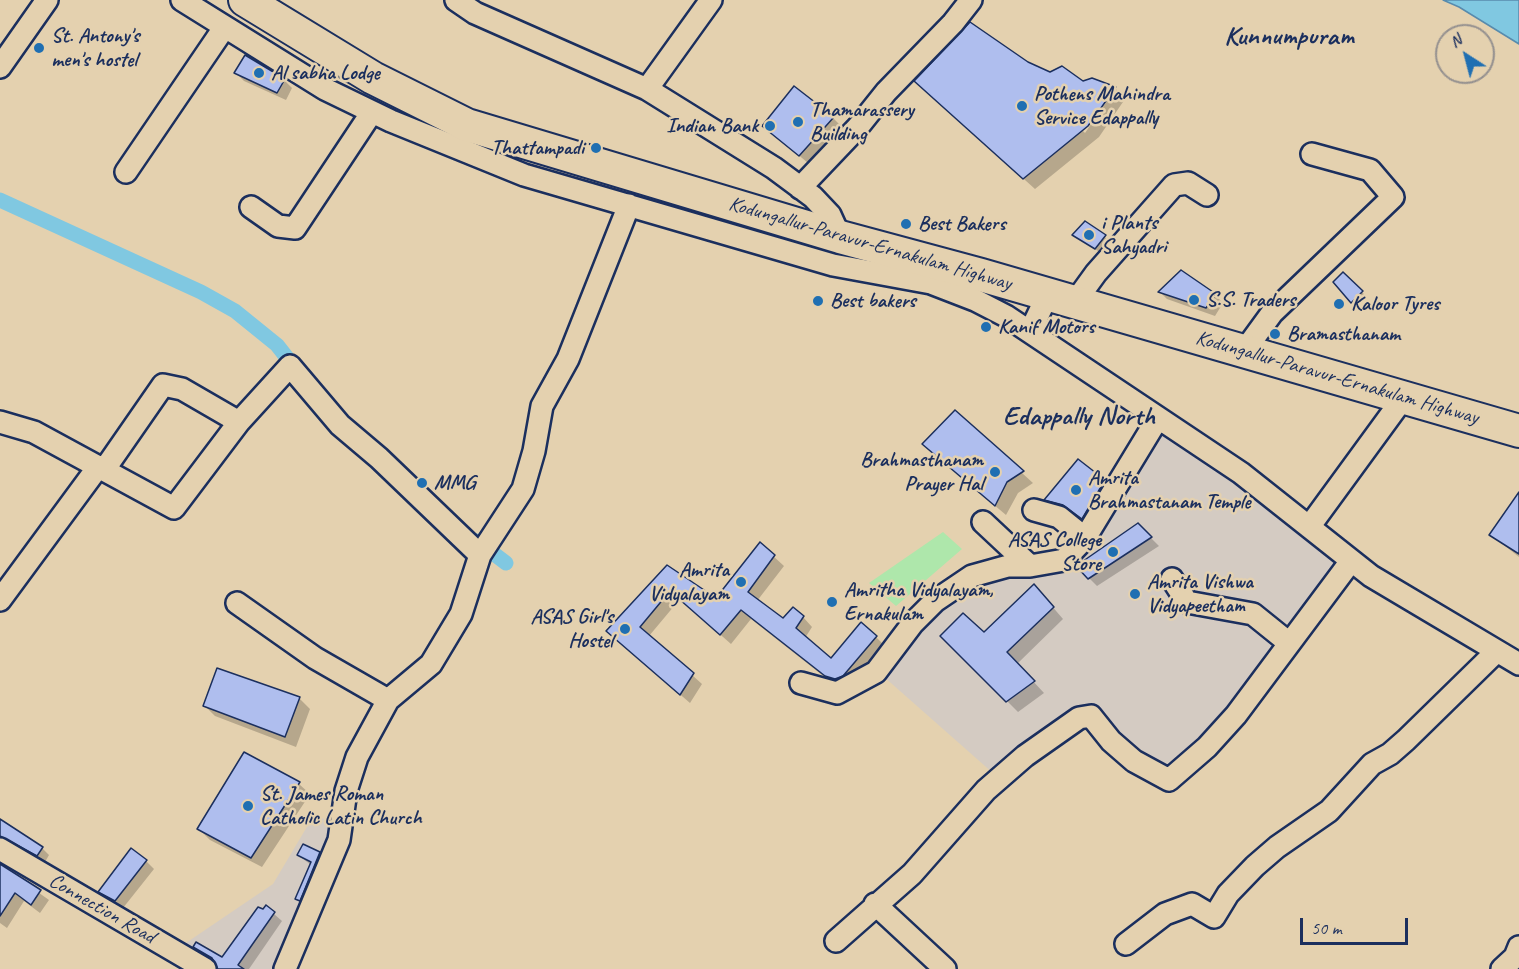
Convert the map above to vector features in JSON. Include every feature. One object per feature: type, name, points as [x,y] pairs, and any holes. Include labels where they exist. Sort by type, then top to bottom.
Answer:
[{"type":"highway","name":"Kodungallur-Paravur-Ernakulam Highway","points":[[249,1],[373,78],[467,125],[840,237],[935,274],[1062,298],[1519,431]]},
{"type":"street","points":[[0,67],[47,0]]},
{"type":"street","points":[[182,0],[325,89],[372,112],[524,175],[833,265],[935,274],[1049,344],[1241,473],[1371,576],[1519,664]]},
{"type":"street","points":[[456,0],[475,13],[647,89],[800,188],[830,215],[840,237]]},
{"type":"street","points":[[647,89],[711,0]]},
{"type":"street","points":[[800,188],[851,134],[886,92],[953,23],[971,0]]},
{"type":"street","points":[[126,172],[224,28]]},
{"type":"street","points":[[251,207],[283,228],[295,228],[372,112]]},
{"type":"street","points":[[1245,350],[1272,313],[1393,196],[1370,170],[1312,154]]},
{"type":"street","points":[[1030,333],[1062,298],[1096,273],[1174,185],[1188,183],[1207,195]]},
{"type":"street","points":[[285,969],[339,840],[346,791],[357,757],[388,700],[431,664],[461,614],[484,549],[524,489],[542,406],[568,359],[629,205]]},
{"type":"street","points":[[0,422],[34,432],[174,508],[239,422],[290,366],[340,425],[484,549]]},
{"type":"street","points":[[0,600],[163,385],[182,390],[239,422]]},
{"type":"street","points":[[1309,527],[1404,397]]},
{"type":"street","points":[[801,682],[837,693],[876,672],[913,623],[935,601],[972,576],[1008,566],[1030,566],[1064,560],[1085,537],[1158,418]]},
{"type":"street","points":[[1034,510],[1059,517],[1085,537]]},
{"type":"street","points":[[983,522],[1030,566]]},
{"type":"street","points":[[836,940],[912,874],[986,790],[1025,756],[1079,718],[1091,716],[1111,741],[1134,761],[1169,780],[1207,747],[1236,715],[1351,561]]},
{"type":"street","points":[[1172,579],[1187,602],[1253,614],[1289,643]]},
{"type":"street","points":[[237,603],[315,658],[388,700]]},
{"type":"street","points":[[1126,944],[1165,914],[1192,904],[1214,917],[1228,894],[1255,866],[1277,847],[1329,812],[1372,764],[1390,754],[1406,740],[1497,651]]},
{"type":"street","name":"Connection Road","points":[[0,849],[205,969]]},
{"type":"street","points":[[875,904],[945,969]]},
{"type":"street","points":[[1502,969],[1515,957],[1519,947]]},
{"type":"shaded area","name":"Amrita Vishwa Vidyapeetham","points":[[1160,426],[1236,478],[1336,560],[1275,648],[1199,745],[1169,772],[1118,738],[1096,707],[994,774],[883,676],[940,607],[974,582],[1067,563]]},
{"type":"shaded area","points":[[314,815],[335,823],[277,969],[211,969],[177,949],[273,884]]},
{"type":"green space","points":[[943,532],[962,549],[896,606],[869,583]]},
{"type":"water","points":[[1443,0],[1519,0],[1519,44],[1495,29],[1495,24],[1487,24]]},
{"type":"building","name":"Pothens Mahindra Service Edappally","points":[[970,22],[1028,62],[1050,72],[1062,66],[1083,81],[1092,78],[1116,87],[1088,126],[1023,179],[914,81]]},
{"type":"building","points":[[245,55],[285,79],[277,93],[234,73]]},
{"type":"building","name":"Thamarassery Building","points":[[794,86],[834,117],[799,156],[762,126]]},
{"type":"building","name":"i Plants Sahyadri","points":[[1085,221],[1106,235],[1095,249],[1072,235]]},
{"type":"building","points":[[1181,270],[1216,294],[1206,308],[1158,292]]},
{"type":"building","points":[[1343,272],[1363,291],[1351,303],[1333,282]]},
{"type":"building","points":[[955,410],[1024,471],[1007,482],[995,506],[922,444]]},
{"type":"building","name":"Amrita Brahmastanam Temple","points":[[1078,459],[1105,480],[1082,519],[1063,505],[1044,500]]},
{"type":"building","points":[[1519,492],[1519,554],[1489,535]]},
{"type":"building","name":"ASAS College Store","points":[[1138,523],[1152,537],[1088,579],[1076,566]]},
{"type":"building","points":[[760,542],[775,555],[748,592],[783,618],[793,607],[804,616],[796,628],[831,658],[861,622],[877,636],[843,676],[835,679],[825,676],[741,610],[720,635],[670,591],[640,627],[694,673],[680,695],[606,631],[667,565],[716,598]]},
{"type":"building","points":[[1034,584],[1054,607],[1007,652],[1035,681],[1006,702],[940,636],[963,613],[984,632]]},
{"type":"building","points":[[217,668],[300,697],[285,737],[203,706]]},
{"type":"building","name":"St. James Roman Catholic Latin Church","points":[[244,752],[300,782],[251,858],[197,829]]},
{"type":"building","points":[[0,819],[43,847],[37,856],[0,836]]},
{"type":"building","points":[[303,844],[320,852],[300,901],[295,899],[311,862],[297,855]]},
{"type":"building","points":[[131,848],[147,860],[115,901],[98,892]]},
{"type":"building","points":[[0,864],[41,890],[31,905],[15,893],[0,916]]},
{"type":"building","points":[[266,905],[275,912],[238,965],[244,969],[218,969],[212,958],[193,947],[196,942],[222,957],[258,907],[263,909]]},
{"type":"waterway","points":[[0,200],[201,292],[235,311],[277,345],[299,373]]},
{"type":"waterway","points":[[477,541],[506,563]]},
{"type":"place","name":"St. Antony's men's hostel","points":[[39,48]]},
{"type":"place","name":"Al sabha Lodge","points":[[259,73]]},
{"type":"place","name":"Pothens Mahindra Service Edappally","points":[[1022,106]]},
{"type":"place","name":"Thamarassery Building","points":[[798,122]]},
{"type":"place","name":"Indian Bank","points":[[770,126]]},
{"type":"place","name":"Thattampadi","points":[[596,148]]},
{"type":"place","name":"Best Bakers","points":[[906,224]]},
{"type":"place","name":"i Plants Sahyadri","points":[[1089,235]]},
{"type":"place","name":"S.S. Traders","points":[[1194,300]]},
{"type":"place","name":"Best bakers","points":[[818,301]]},
{"type":"place","name":"Kaloor Tyres","points":[[1339,304]]},
{"type":"place","name":"Kanif Motors","points":[[986,327]]},
{"type":"place","name":"Bramasthanam","points":[[1275,334]]},
{"type":"place","name":"Brahmasthanam Prayer Hal","points":[[995,472]]},
{"type":"place","name":"MMG","points":[[422,483]]},
{"type":"place","name":"Amrita Brahmastanam Temple","points":[[1076,490]]},
{"type":"place","name":"ASAS College Store","points":[[1113,552]]},
{"type":"place","name":"Amrita Vidyalayam","points":[[741,582]]},
{"type":"place","name":"Amrita Vishwa Vidyapeetham","points":[[1135,594]]},
{"type":"place","name":"Amritha Vidyalayam, Ernakulam","points":[[832,602]]},
{"type":"place","name":"ASAS Girl's Hostel","points":[[625,629]]},
{"type":"place","name":"St. James Roman Catholic Latin Church","points":[[248,806]]},
{"type":"district","name":"Kunnumpuram","points":[[1289,37]]},
{"type":"district","name":"Edappally North","points":[[1079,417]]}]
